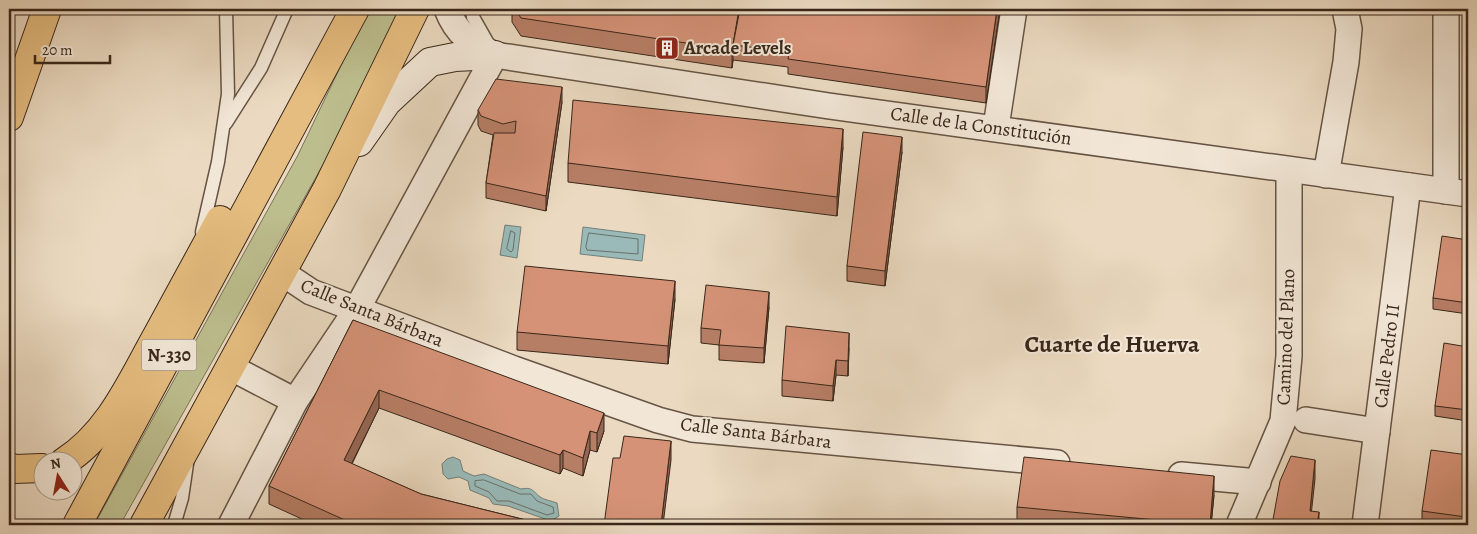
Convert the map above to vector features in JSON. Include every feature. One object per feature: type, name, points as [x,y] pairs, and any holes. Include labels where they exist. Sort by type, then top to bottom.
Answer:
[{"type":"highway","points":[[9,117],[47,9]]},
{"type":"highway","name":"N-330","points":[[77,525],[355,9]]},
{"type":"highway","name":"N-330","points":[[144,525],[327,189],[415,9]]},
{"type":"highway","points":[[78,452],[100,431],[122,398],[222,218],[261,185]]},
{"type":"highway","points":[[9,467],[15,469],[32,468]]},
{"type":"street","name":"Calle de la Constitución","points":[[447,9],[453,24],[469,42],[495,55]]},
{"type":"street","points":[[996,127],[1014,9]]},
{"type":"street","points":[[1326,175],[1346,62],[1349,29],[1344,9]]},
{"type":"street","points":[[1446,9],[1457,192]]},
{"type":"street","name":"Calle de la Constitución","points":[[327,189],[387,102],[430,62],[455,57],[495,55],[820,104],[1457,192]]},
{"type":"street","points":[[231,525],[295,401],[357,309],[495,55]]},
{"type":"street","name":"Camino del Plano","points":[[1239,525],[1283,421],[1289,356],[1289,170]]},
{"type":"street","name":"Calle Pedro II","points":[[1365,525],[1408,186]]},
{"type":"street","name":"Calle Santa Bárbara","points":[[281,272],[311,292],[514,369],[658,420],[692,429],[1080,466]]},
{"type":"street","points":[[230,367],[295,401]]},
{"type":"street","points":[[1306,420],[1377,431]]},
{"type":"street","points":[[1159,473],[1258,482]]},
{"type":"lane","points":[[195,266],[224,126],[228,94],[226,9]]},
{"type":"lane","points":[[224,126],[261,68],[287,9]]},
{"type":"lane","points":[[472,9],[473,17],[495,55]]},
{"type":"lane","points":[[174,525],[182,498],[190,441]]},
{"type":"green space","points":[[368,9],[400,9],[364,92],[120,525],[94,525],[298,155]]},
{"type":"water","points":[[505,225],[521,227],[517,258],[500,255]]},
{"type":"water","points":[[583,227],[645,235],[642,261],[580,254]]},
{"type":"water","points":[[453,457],[460,460],[463,471],[474,476],[484,474],[521,489],[530,489],[542,498],[557,503],[559,516],[551,521],[508,506],[493,504],[489,498],[470,490],[468,481],[459,477],[448,479],[443,474],[442,464],[447,459]]},
{"type":"building","points":[[515,9],[739,9],[732,50],[521,18]]},
{"type":"building","points":[[740,9],[997,9],[986,87],[788,59],[789,52],[733,45]]},
{"type":"building","points":[[496,79],[562,87],[546,196],[486,183],[494,133],[515,133],[516,121],[503,124],[481,116],[478,110]]},
{"type":"building","points":[[573,100],[843,129],[837,197],[568,163]]},
{"type":"building","points":[[863,132],[902,137],[885,271],[847,266]]},
{"type":"building","points":[[1442,236],[1468,240],[1468,303],[1433,298]]},
{"type":"building","points":[[525,266],[675,281],[668,346],[517,332]]},
{"type":"building","points":[[706,285],[769,292],[764,348],[719,345],[721,330],[701,328]]},
{"type":"building","points":[[353,320],[604,413],[597,433],[590,431],[583,458],[563,450],[560,455],[379,390],[344,460],[421,494],[546,525],[356,525],[269,486]]},
{"type":"building","points":[[786,326],[849,333],[848,361],[836,360],[833,386],[782,380]]},
{"type":"building","points":[[1444,343],[1468,347],[1468,410],[1435,406]]},
{"type":"building","points":[[624,436],[671,441],[661,525],[604,525],[613,458],[620,458]]},
{"type":"building","points":[[1431,450],[1468,455],[1466,517],[1422,511]]},
{"type":"building","points":[[1291,456],[1315,460],[1310,511],[1319,512],[1317,525],[1272,525],[1280,481]]},
{"type":"building","points":[[1024,457],[1214,476],[1210,525],[1017,507]]},
{"type":"place","name":"Arcade Levels","points":[[667,48]]},
{"type":"district","name":"Cuarte de Huerva","points":[[1112,344]]}]
